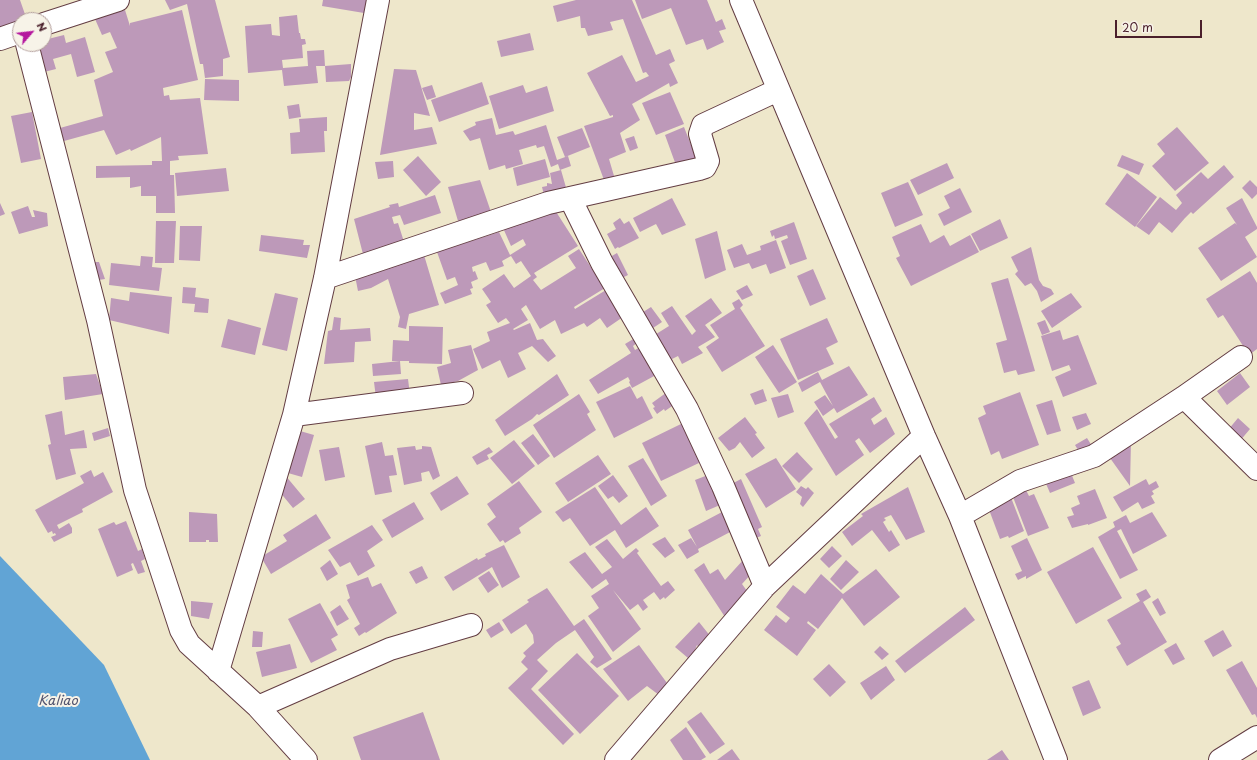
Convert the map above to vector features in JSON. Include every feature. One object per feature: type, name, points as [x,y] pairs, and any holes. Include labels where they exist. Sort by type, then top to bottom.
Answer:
[{"type":"street","points":[[52,20],[82,5],[118,0]]},
{"type":"street","points":[[218,671],[294,415],[325,278],[378,0]]},
{"type":"street","points":[[741,0],[924,436],[960,516],[1056,760]]},
{"type":"street","points":[[0,39],[12,35]]},
{"type":"street","points":[[29,52],[98,320],[135,490],[181,630],[189,644],[258,707],[306,760]]},
{"type":"street","points":[[325,278],[548,202],[705,167],[708,161],[700,134],[703,125],[778,90]]},
{"type":"street","points":[[570,198],[602,263],[687,409],[723,486],[765,586]]},
{"type":"street","points":[[960,516],[1020,481],[1094,456],[1184,397],[1241,357]]},
{"type":"street","points":[[294,415],[462,393]]},
{"type":"street","points":[[1184,397],[1257,469]]},
{"type":"street","points":[[616,760],[765,586],[924,436]]},
{"type":"street","points":[[258,707],[390,649],[472,625]]},
{"type":"street","points":[[1220,760],[1257,737]]},
{"type":"water","name":"Kaliao","points":[[0,556],[104,665],[150,760],[0,760]]},
{"type":"building","points":[[0,0],[20,0],[24,12],[12,12],[12,27],[0,31]]},
{"type":"building","points":[[165,0],[215,0],[230,57],[223,59],[223,76],[205,78],[203,64],[200,64],[187,4],[170,10]]},
{"type":"building","points":[[323,0],[367,0],[364,13],[322,6]]},
{"type":"building","points":[[576,0],[632,0],[656,55],[670,49],[675,61],[669,64],[678,83],[670,87],[669,83],[632,104],[640,120],[620,133],[626,152],[609,159],[617,186],[607,188],[584,126],[613,117],[613,115],[610,116],[587,73],[622,55],[636,82],[649,76],[646,72],[643,73],[623,19],[610,22],[613,30],[588,36],[585,28],[581,28],[580,16],[557,22],[553,6]]},
{"type":"building","points":[[635,0],[707,0],[716,22],[722,19],[726,29],[719,31],[724,42],[707,50],[703,39],[686,45],[671,8],[642,19]]},
{"type":"building","points":[[125,10],[130,26],[130,23],[182,10],[198,80],[163,88],[164,96],[169,95],[170,100],[200,98],[208,154],[178,156],[179,160],[170,161],[170,175],[174,175],[175,213],[156,213],[156,196],[141,196],[141,186],[130,188],[130,177],[96,178],[96,166],[152,165],[152,161],[162,161],[161,137],[131,151],[130,149],[116,155],[104,130],[64,141],[60,128],[103,116],[94,80],[113,72],[105,52],[117,48],[110,32],[102,35],[95,19]]},
{"type":"building","points":[[297,15],[299,33],[301,39],[305,39],[306,44],[302,45],[303,58],[282,60],[283,68],[308,66],[307,51],[324,50],[325,66],[316,66],[318,83],[284,86],[282,70],[248,73],[245,26],[271,24],[272,35],[280,36],[279,17]]},
{"type":"building","points":[[530,33],[534,50],[501,57],[497,41]]},
{"type":"building","points":[[64,35],[66,43],[85,37],[95,72],[77,77],[71,54],[53,59],[56,69],[44,72],[37,52],[52,52],[52,38]]},
{"type":"building","points":[[351,64],[351,77],[349,81],[326,82],[325,66]]},
{"type":"building","points":[[394,69],[416,70],[430,116],[414,113],[414,130],[432,127],[437,144],[380,155]]},
{"type":"building","points":[[205,79],[239,80],[239,101],[204,100]]},
{"type":"building","points":[[482,82],[489,104],[439,122],[431,100]]},
{"type":"building","points":[[432,85],[436,97],[427,100],[422,88]]},
{"type":"building","points":[[523,85],[526,93],[547,86],[554,111],[499,129],[489,96]]},
{"type":"building","points":[[670,92],[684,124],[656,135],[642,103]]},
{"type":"building","points":[[299,104],[301,117],[289,119],[287,106]]},
{"type":"building","points":[[32,112],[41,159],[21,163],[11,116]]},
{"type":"building","points":[[327,117],[327,131],[324,131],[325,152],[291,154],[290,133],[300,132],[299,119]]},
{"type":"building","points":[[492,118],[496,135],[513,131],[515,135],[546,125],[557,160],[568,156],[571,166],[560,170],[558,164],[551,167],[544,146],[537,148],[536,145],[519,150],[523,164],[506,169],[505,165],[489,170],[480,138],[470,141],[463,131],[476,125],[475,122]]},
{"type":"building","points":[[684,127],[697,160],[677,168],[665,135]]},
{"type":"building","points":[[1177,127],[1209,163],[1175,191],[1152,166],[1165,154],[1157,144]]},
{"type":"building","points":[[582,128],[590,147],[565,157],[557,137]]},
{"type":"building","points":[[634,136],[638,148],[630,151],[625,139]]},
{"type":"building","points":[[1122,155],[1144,164],[1139,175],[1117,166]]},
{"type":"building","points":[[418,156],[441,182],[426,196],[403,170]]},
{"type":"building","points":[[545,159],[550,177],[517,186],[513,168]]},
{"type":"building","points":[[393,161],[394,177],[378,179],[375,162]]},
{"type":"building","points":[[947,163],[954,178],[918,195],[910,180]]},
{"type":"building","points":[[1224,165],[1234,177],[1193,214],[1191,212],[1172,233],[1159,222],[1149,235],[1136,226],[1160,197],[1176,210],[1182,203],[1176,195],[1201,172],[1208,179]]},
{"type":"building","points":[[226,168],[229,191],[177,196],[175,173]]},
{"type":"building","points":[[561,170],[567,191],[544,195],[542,187],[547,186],[547,183],[552,184],[550,173]]},
{"type":"building","points":[[1127,173],[1157,197],[1135,227],[1105,204]]},
{"type":"building","points":[[480,180],[491,212],[458,221],[448,187]]},
{"type":"building","points":[[1250,180],[1257,187],[1257,194],[1252,199],[1242,188]]},
{"type":"building","points":[[908,182],[923,215],[895,227],[881,193]]},
{"type":"building","points":[[960,188],[972,212],[944,226],[938,214],[950,208],[944,196]]},
{"type":"building","points":[[435,195],[441,213],[404,225],[400,215],[392,217],[394,224],[398,223],[405,245],[364,258],[354,219],[390,207],[389,205],[398,203],[399,207]]},
{"type":"building","points":[[672,198],[686,225],[662,235],[656,224],[640,232],[633,218]]},
{"type":"building","points":[[1242,198],[1257,227],[1257,229],[1245,237],[1257,257],[1221,281],[1198,248],[1235,223],[1237,225],[1226,208]]},
{"type":"building","points":[[0,203],[5,214],[0,216]]},
{"type":"building","points":[[28,206],[32,217],[35,217],[33,210],[47,213],[48,226],[19,234],[11,212]]},
{"type":"building","points":[[553,207],[578,246],[534,273],[537,277],[533,280],[541,290],[576,268],[568,256],[579,249],[594,272],[601,268],[605,288],[574,307],[575,309],[606,290],[623,317],[607,328],[600,318],[587,327],[584,323],[561,334],[555,320],[540,329],[526,305],[521,309],[528,320],[513,329],[514,330],[530,323],[537,340],[543,339],[556,356],[548,362],[532,346],[518,353],[526,369],[508,378],[500,360],[482,369],[473,349],[490,341],[487,332],[510,323],[506,318],[498,323],[486,305],[491,302],[482,289],[504,274],[514,288],[531,276],[521,261],[516,264],[511,256],[502,261],[504,266],[490,271],[486,262],[472,267],[473,272],[475,271],[478,279],[471,282],[473,288],[470,289],[472,294],[445,304],[440,293],[458,285],[455,277],[447,280],[437,252],[499,232],[510,255],[526,245],[523,239],[511,246],[503,228]]},
{"type":"building","points":[[620,218],[624,224],[629,221],[639,238],[615,249],[607,234],[616,229],[613,223]]},
{"type":"building","points":[[1000,219],[1008,238],[980,251],[971,234]]},
{"type":"building","points":[[156,221],[176,221],[174,263],[155,263]]},
{"type":"building","points":[[794,222],[807,259],[790,265],[781,241],[788,238],[787,235],[775,239],[774,235],[772,237],[770,231]]},
{"type":"building","points":[[921,224],[930,243],[944,235],[950,246],[970,235],[979,252],[911,286],[896,258],[900,256],[892,237]]},
{"type":"building","points":[[180,226],[202,226],[200,261],[179,260]]},
{"type":"building","points":[[717,231],[726,270],[705,279],[695,239]]},
{"type":"building","points":[[261,235],[304,240],[303,245],[310,245],[307,258],[259,251]]},
{"type":"building","points":[[776,240],[786,268],[770,274],[766,264],[752,269],[749,263],[734,268],[727,250],[742,244],[747,255],[761,250],[760,246]]},
{"type":"building","points":[[1031,247],[1039,280],[1043,286],[1051,289],[1054,294],[1041,302],[1037,291],[1031,283],[1025,286],[1015,274],[1018,271],[1011,257]]},
{"type":"building","points":[[617,253],[628,275],[618,280],[605,260]]},
{"type":"building","points":[[424,255],[439,305],[409,314],[406,329],[398,327],[400,317],[388,279],[371,288],[358,291],[355,276],[385,270],[384,267]]},
{"type":"building","points":[[141,256],[153,257],[152,267],[162,268],[159,291],[109,285],[111,263],[140,266]]},
{"type":"building","points":[[87,262],[99,262],[105,279],[92,281]]},
{"type":"building","points":[[813,269],[826,299],[810,306],[797,276]]},
{"type":"building","points":[[1250,271],[1257,283],[1257,349],[1249,355],[1223,315],[1218,318],[1206,299]]},
{"type":"building","points":[[1008,278],[1035,371],[1018,375],[1016,370],[1004,373],[996,343],[1007,340],[991,283]]},
{"type":"building","points":[[747,285],[753,295],[742,300],[736,291]]},
{"type":"building","points":[[183,287],[196,288],[195,297],[209,299],[208,313],[194,312],[195,304],[182,303]]},
{"type":"building","points":[[130,292],[172,297],[169,334],[109,320],[111,298],[129,301]]},
{"type":"building","points":[[275,293],[298,298],[287,351],[262,345]]},
{"type":"building","points":[[1071,293],[1082,307],[1052,328],[1041,311]]},
{"type":"building","points":[[711,298],[722,313],[705,325],[715,337],[698,347],[703,353],[682,364],[678,356],[672,359],[673,361],[668,365],[653,336],[669,326],[661,313],[672,306],[692,335],[696,331],[685,316]]},
{"type":"building","points":[[739,299],[743,305],[740,308],[765,346],[722,372],[706,347],[719,338],[710,325],[735,309],[732,303]]},
{"type":"building","points":[[651,307],[662,322],[650,330],[640,314]]},
{"type":"building","points":[[334,317],[341,318],[340,330],[370,328],[371,341],[355,342],[354,362],[324,364],[328,331],[332,330]]},
{"type":"building","points":[[827,318],[838,342],[826,348],[834,364],[798,380],[780,339]]},
{"type":"building","points":[[228,319],[261,328],[255,355],[221,347]]},
{"type":"building","points":[[1045,320],[1050,332],[1042,335],[1037,323]]},
{"type":"building","points":[[409,326],[443,327],[442,364],[392,361],[393,340],[409,341]]},
{"type":"building","points":[[1060,330],[1063,340],[1078,335],[1097,384],[1063,397],[1055,377],[1071,370],[1069,365],[1052,371],[1041,336]]},
{"type":"building","points":[[635,338],[638,342],[633,346],[635,350],[640,347],[656,375],[632,388],[628,377],[598,394],[589,380],[631,353],[625,344]]},
{"type":"building","points":[[471,345],[478,370],[458,381],[441,385],[437,367],[451,363],[448,350]]},
{"type":"building","points":[[773,345],[797,382],[779,393],[755,357]]},
{"type":"building","points":[[400,361],[401,374],[373,376],[372,364]]},
{"type":"building","points":[[849,366],[868,395],[837,413],[834,408],[823,416],[814,402],[825,395],[833,406],[820,382],[802,392],[798,383],[818,372],[822,380]]},
{"type":"building","points":[[1240,373],[1250,387],[1227,405],[1217,391]]},
{"type":"building","points":[[96,374],[103,394],[65,400],[63,377]]},
{"type":"building","points":[[557,374],[569,395],[539,415],[537,414],[532,419],[505,436],[495,420]]},
{"type":"building","points":[[408,379],[410,395],[376,398],[374,382]]},
{"type":"building","points":[[630,386],[637,399],[642,396],[653,418],[614,438],[596,402]]},
{"type":"building","points":[[763,389],[767,401],[755,405],[750,394]]},
{"type":"building","points":[[670,390],[675,404],[665,411],[664,409],[657,414],[652,403]]},
{"type":"building","points":[[1020,392],[1039,445],[1002,459],[999,451],[991,455],[978,418],[986,414],[983,406]]},
{"type":"building","points":[[579,394],[590,412],[587,414],[596,430],[554,458],[533,425]]},
{"type":"building","points":[[788,394],[794,412],[778,418],[771,398]]},
{"type":"building","points":[[874,397],[882,411],[871,419],[874,425],[886,417],[895,434],[870,453],[859,438],[855,441],[864,455],[836,476],[804,423],[817,409],[835,439],[838,437],[829,424]]},
{"type":"building","points":[[1052,400],[1061,431],[1047,435],[1036,405]]},
{"type":"building","points":[[62,411],[65,435],[84,430],[87,448],[70,449],[76,474],[56,480],[48,445],[51,444],[45,415]]},
{"type":"building","points":[[1086,413],[1091,424],[1077,430],[1072,417]]},
{"type":"building","points":[[745,417],[757,433],[755,434],[765,448],[752,458],[740,442],[735,448],[729,451],[718,438]]},
{"type":"building","points":[[1238,418],[1250,429],[1239,442],[1228,430]]},
{"type":"building","points":[[683,423],[701,462],[661,481],[642,443]]},
{"type":"building","points":[[108,428],[110,436],[94,441],[92,433]]},
{"type":"building","points":[[300,431],[314,435],[302,477],[288,473]]},
{"type":"building","points":[[533,434],[550,456],[538,465],[521,443]]},
{"type":"building","points":[[1087,438],[1095,451],[1081,455],[1075,445]]},
{"type":"building","points":[[514,440],[535,466],[512,484],[490,458]]},
{"type":"building","points":[[1131,440],[1130,486],[1110,458]]},
{"type":"building","points":[[382,442],[385,456],[393,455],[397,475],[389,476],[392,492],[375,495],[365,446]]},
{"type":"building","points":[[415,446],[416,450],[422,449],[422,446],[431,447],[440,476],[433,480],[429,471],[421,473],[422,481],[404,485],[397,448]]},
{"type":"building","points":[[339,447],[345,477],[325,481],[319,450]]},
{"type":"building","points":[[489,447],[493,452],[487,455],[489,459],[477,465],[472,457]]},
{"type":"building","points":[[797,452],[813,469],[799,483],[782,466]]},
{"type":"building","points":[[598,455],[611,474],[568,502],[555,483]]},
{"type":"building","points":[[643,458],[667,496],[651,506],[628,466]]},
{"type":"building","points":[[776,458],[796,489],[766,508],[745,474]]},
{"type":"building","points":[[1069,468],[1075,483],[1050,493],[1044,479]]},
{"type":"building","points":[[91,470],[94,477],[103,472],[113,492],[82,509],[83,512],[57,525],[59,529],[69,523],[72,528],[72,533],[54,542],[51,537],[56,535],[55,533],[53,534],[52,531],[48,533],[35,510],[84,483],[80,476]]},
{"type":"building","points":[[285,475],[305,499],[293,508],[279,491]]},
{"type":"building","points":[[613,475],[628,496],[619,503],[613,496],[608,499],[598,486]]},
{"type":"building","points":[[708,475],[720,505],[706,511],[695,480]]},
{"type":"building","points":[[457,476],[469,494],[441,511],[430,493]]},
{"type":"building","points":[[741,479],[762,527],[758,529],[761,536],[748,541],[726,487]]},
{"type":"building","points":[[1146,479],[1149,485],[1156,481],[1159,487],[1152,491],[1154,494],[1151,496],[1155,503],[1142,509],[1138,502],[1122,512],[1113,497]]},
{"type":"building","points":[[519,481],[542,512],[519,528],[521,533],[505,543],[503,540],[500,542],[487,524],[496,517],[487,504]]},
{"type":"building","points":[[801,486],[806,489],[808,487],[814,493],[803,507],[800,504],[802,497],[796,492]]},
{"type":"building","points":[[595,487],[621,525],[646,507],[659,526],[626,548],[615,530],[590,546],[570,518],[563,522],[555,512]]},
{"type":"building","points":[[908,487],[925,532],[906,540],[891,515],[884,518],[886,520],[883,522],[889,532],[891,530],[900,545],[889,552],[872,530],[852,546],[842,532],[863,516],[861,514]]},
{"type":"building","points":[[1095,489],[1107,518],[1088,525],[1072,528],[1067,517],[1074,515],[1071,508],[1080,504],[1077,496]]},
{"type":"building","points":[[1026,490],[1029,496],[1034,494],[1049,528],[1028,536],[1013,497]]},
{"type":"building","points":[[1010,495],[1024,531],[1009,538],[1008,536],[1000,539],[988,507]]},
{"type":"building","points":[[414,502],[424,519],[392,538],[382,520]]},
{"type":"building","points":[[189,512],[217,514],[218,542],[209,542],[209,540],[206,540],[206,542],[189,542]]},
{"type":"building","points":[[722,512],[732,531],[698,549],[699,552],[687,559],[678,545],[691,538],[697,547],[688,530]]},
{"type":"building","points":[[1152,512],[1167,536],[1133,554],[1121,529],[1117,531],[1138,570],[1120,579],[1098,537],[1115,527],[1113,522],[1126,515],[1130,523]]},
{"type":"building","points":[[316,514],[331,538],[271,574],[261,557],[287,541],[283,535]]},
{"type":"building","points":[[126,521],[138,551],[142,549],[145,559],[141,561],[145,572],[138,574],[133,563],[131,564],[133,570],[117,577],[98,529],[114,522],[116,525]]},
{"type":"building","points":[[372,525],[383,540],[367,551],[375,566],[358,576],[350,562],[340,567],[328,550]]},
{"type":"building","points":[[665,537],[675,551],[665,558],[652,544]]},
{"type":"building","points":[[1027,538],[1042,570],[1026,579],[1026,576],[1018,580],[1015,574],[1022,571],[1011,546]]},
{"type":"building","points":[[607,539],[623,559],[636,548],[639,551],[637,553],[661,586],[668,581],[675,590],[665,599],[664,597],[660,600],[654,592],[643,600],[648,607],[643,611],[638,604],[630,610],[613,590],[641,629],[613,652],[588,616],[599,608],[591,596],[609,584],[606,579],[592,589],[569,562],[585,552],[602,574],[612,567],[595,547]]},
{"type":"building","points":[[504,545],[520,577],[502,588],[492,567],[453,591],[444,577],[477,558],[478,560],[486,556],[485,554]]},
{"type":"building","points":[[832,546],[842,556],[829,568],[820,559]]},
{"type":"building","points":[[1093,547],[1122,598],[1076,624],[1047,572]]},
{"type":"building","points":[[744,559],[752,573],[742,584],[747,591],[725,617],[694,570],[704,563],[710,574],[718,569],[725,580]]},
{"type":"building","points":[[330,560],[338,574],[327,581],[320,568]]},
{"type":"building","points":[[846,560],[859,572],[841,590],[830,579]]},
{"type":"building","points":[[422,566],[428,578],[416,584],[409,572]]},
{"type":"building","points":[[876,569],[900,597],[864,626],[842,598],[818,629],[808,621],[807,623],[816,630],[797,656],[764,630],[776,615],[786,623],[790,618],[776,607],[793,585],[805,594],[821,574],[843,594]]},
{"type":"building","points":[[489,571],[499,585],[488,593],[478,578]]},
{"type":"building","points":[[368,577],[372,587],[381,583],[397,613],[359,636],[354,628],[360,624],[347,600],[350,598],[346,585]]},
{"type":"building","points":[[547,588],[574,626],[584,619],[612,659],[597,668],[590,662],[594,657],[575,630],[556,643],[537,660],[548,671],[531,689],[574,734],[563,745],[508,688],[528,669],[521,662],[526,656],[523,653],[534,643],[533,635],[526,624],[511,634],[502,620],[529,602],[527,600]]},
{"type":"building","points":[[1146,589],[1151,597],[1143,602],[1167,642],[1127,666],[1116,647],[1121,644],[1107,620],[1140,601],[1136,594]]},
{"type":"building","points":[[1158,598],[1166,613],[1160,616],[1152,602]]},
{"type":"building","points":[[191,601],[213,603],[209,619],[191,616]]},
{"type":"building","points":[[320,603],[338,635],[331,639],[337,650],[311,663],[288,619]]},
{"type":"building","points":[[340,605],[349,619],[337,626],[330,612]]},
{"type":"building","points":[[965,607],[975,620],[905,673],[895,661]]},
{"type":"building","points":[[499,622],[504,630],[491,638],[486,630]]},
{"type":"building","points":[[699,622],[711,637],[699,648],[697,645],[686,672],[681,667],[688,658],[675,647]]},
{"type":"building","points":[[1223,630],[1232,646],[1213,657],[1204,641]]},
{"type":"building","points":[[253,631],[263,632],[262,647],[252,647]]},
{"type":"building","points":[[1176,643],[1185,659],[1173,665],[1164,650]]},
{"type":"building","points":[[290,644],[297,668],[262,677],[256,652]]},
{"type":"building","points":[[639,645],[667,683],[659,695],[647,686],[628,701],[603,669]]},
{"type":"building","points":[[880,646],[889,654],[882,660],[874,652]]},
{"type":"building","points":[[577,653],[619,696],[580,734],[538,690]]},
{"type":"building","points":[[1242,661],[1257,688],[1257,718],[1255,714],[1252,715],[1226,670]]},
{"type":"building","points":[[829,664],[846,682],[830,697],[813,679]]},
{"type":"building","points":[[886,666],[895,680],[871,700],[860,683]]},
{"type":"building","points":[[1089,680],[1101,708],[1083,716],[1072,687]]},
{"type":"building","points":[[423,712],[440,760],[361,760],[353,737]]},
{"type":"building","points":[[701,712],[725,744],[710,754],[687,722]]},
{"type":"building","points":[[686,727],[706,757],[701,760],[683,760],[670,740]]},
{"type":"building","points":[[732,749],[740,760],[717,760]]},
{"type":"building","points":[[1002,750],[1009,760],[987,760]]}]
